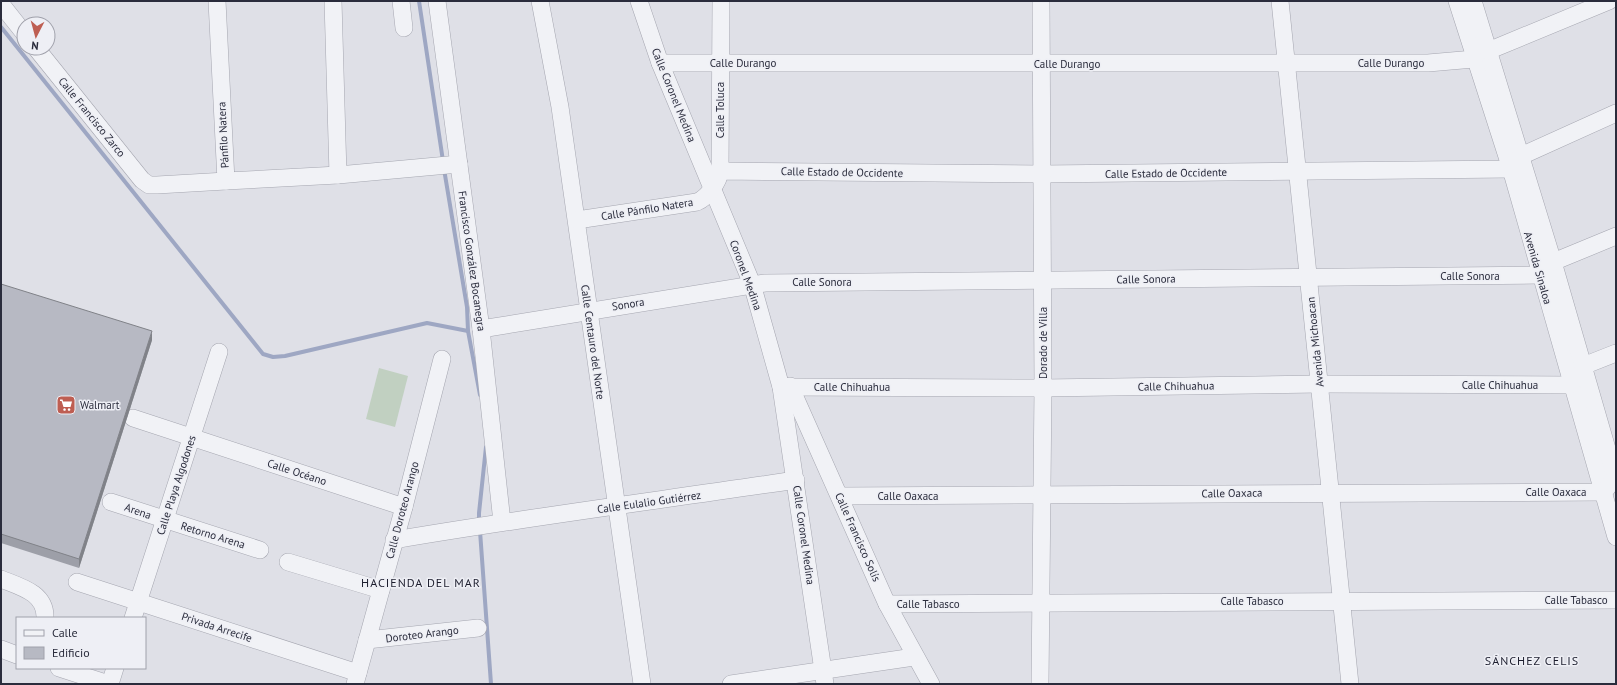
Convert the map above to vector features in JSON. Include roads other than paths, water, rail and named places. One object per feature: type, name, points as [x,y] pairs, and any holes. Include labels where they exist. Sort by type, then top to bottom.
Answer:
[{"type":"street","name":"Pánfilo Natera","points":[[217,1],[226,181],[338,175],[448,165]]},
{"type":"street","points":[[333,1],[338,175]]},
{"type":"street","points":[[401,1],[404,28]]},
{"type":"street","name":"Francisco González Bocanegra","points":[[437,1],[448,165],[481,329],[499,522]]},
{"type":"street","name":"Calle Centauro del Norte","points":[[540,1],[552,59],[577,220],[588,311],[642,684]]},
{"type":"street","name":"Calle Coronel Medina","points":[[639,1],[660,63],[712,188]]},
{"type":"street","name":"Calle Toluca","points":[[720,171],[721,1]]},
{"type":"street","name":"Dorado de Villa","points":[[1040,684],[1043,388],[1041,1]]},
{"type":"street","name":"Avenida Michoacan","points":[[1280,1],[1296,172],[1309,276],[1350,684]]},
{"type":"street","name":"Avenida Sinaloa","points":[[1457,1],[1481,55],[1516,163],[1553,262],[1582,366],[1616,478]]},
{"type":"street","name":"Avenida Sinaloa","points":[[1473,1],[1481,55]]},
{"type":"street","name":"Calle Durango","points":[[660,63],[1428,63],[1481,55],[1609,1]]},
{"type":"street","points":[[1,4],[16,23]]},
{"type":"street","name":"Calle Francisco Zarco","points":[[42,56],[142,180],[149,185],[226,181]]},
{"type":"street","name":"Calle Estado de Occidente","points":[[720,171],[1042,174],[1296,172],[1516,163],[1616,113]]},
{"type":"street","name":"Avenida Sinaloa","points":[[1516,163],[1540,275],[1616,537]]},
{"type":"street","points":[[712,188],[720,176],[720,171]]},
{"type":"street","name":"Calle Pánfilo Natera","points":[[577,220],[697,202],[705,198],[712,188]]},
{"type":"street","name":"Coronel Medina","points":[[712,188],[752,284],[786,387]]},
{"type":"street","points":[[1553,262],[1616,236]]},
{"type":"street","name":"Calle Sonora","points":[[752,284],[783,282],[1540,275]]},
{"type":"street","name":"Sonora","points":[[481,329],[752,284]]},
{"type":"street","name":"Calle Playa Algodones","points":[[133,617],[219,352]]},
{"type":"street","points":[[1582,366],[1616,353]]},
{"type":"street","name":"Calle Doroteo Arango","points":[[356,679],[404,507],[442,359]]},
{"type":"street","name":"Calle Chihuahua","points":[[786,387],[1043,388],[1319,384],[1571,385]]},
{"type":"street","name":"Calle Coronel Medina","points":[[786,387],[796,480],[824,677]]},
{"type":"street","name":"Calle Francisco Solís","points":[[786,387],[840,496],[887,604],[914,657],[930,684]]},
{"type":"street","name":"Calle Océano","points":[[133,418],[404,507]]},
{"type":"street","points":[[1604,492],[1616,478]]},
{"type":"street","name":"Calle Eulalio Gutiérrez","points":[[394,540],[499,522],[617,507],[796,480]]},
{"type":"street","name":"Calle Oaxaca","points":[[840,496],[1331,492],[1604,492]]},
{"type":"street","name":"Arena","points":[[111,502],[165,520]]},
{"type":"street","name":"Retorno Arena","points":[[165,520],[260,550]]},
{"type":"street","points":[[288,562],[381,590]]},
{"type":"street","points":[[1,579],[37,597],[45,608],[45,617]]},
{"type":"street","name":"Privada Arrecife","points":[[77,582],[138,601],[356,679]]},
{"type":"street","name":"Calle Tabasco","points":[[887,604],[1616,600]]},
{"type":"street","name":"Doroteo Arango","points":[[367,640],[478,628]]},
{"type":"street","points":[[1,649],[16,654]]},
{"type":"street","points":[[731,684],[824,677],[914,657]]},
{"type":"street","points":[[62,669],[109,684],[116,669]]},
{"type":"waterway","points":[[419,1],[443,161]]},
{"type":"waterway","points":[[1,27],[263,354],[273,357],[285,356],[427,323],[468,331],[480,395]]},
{"type":"waterway","points":[[444,169],[467,307],[468,331]]},
{"type":"waterway","points":[[479,522],[486,447]]},
{"type":"waterway","points":[[480,531],[491,684]]},
{"type":"place","name":"Walmart","points":[[66,405]]},
{"type":"district","name":"HACIENDA DEL MAR","points":[[421,583]]},
{"type":"district","name":"SÁNCHEZ CELIS","points":[[1532,661]]}]
